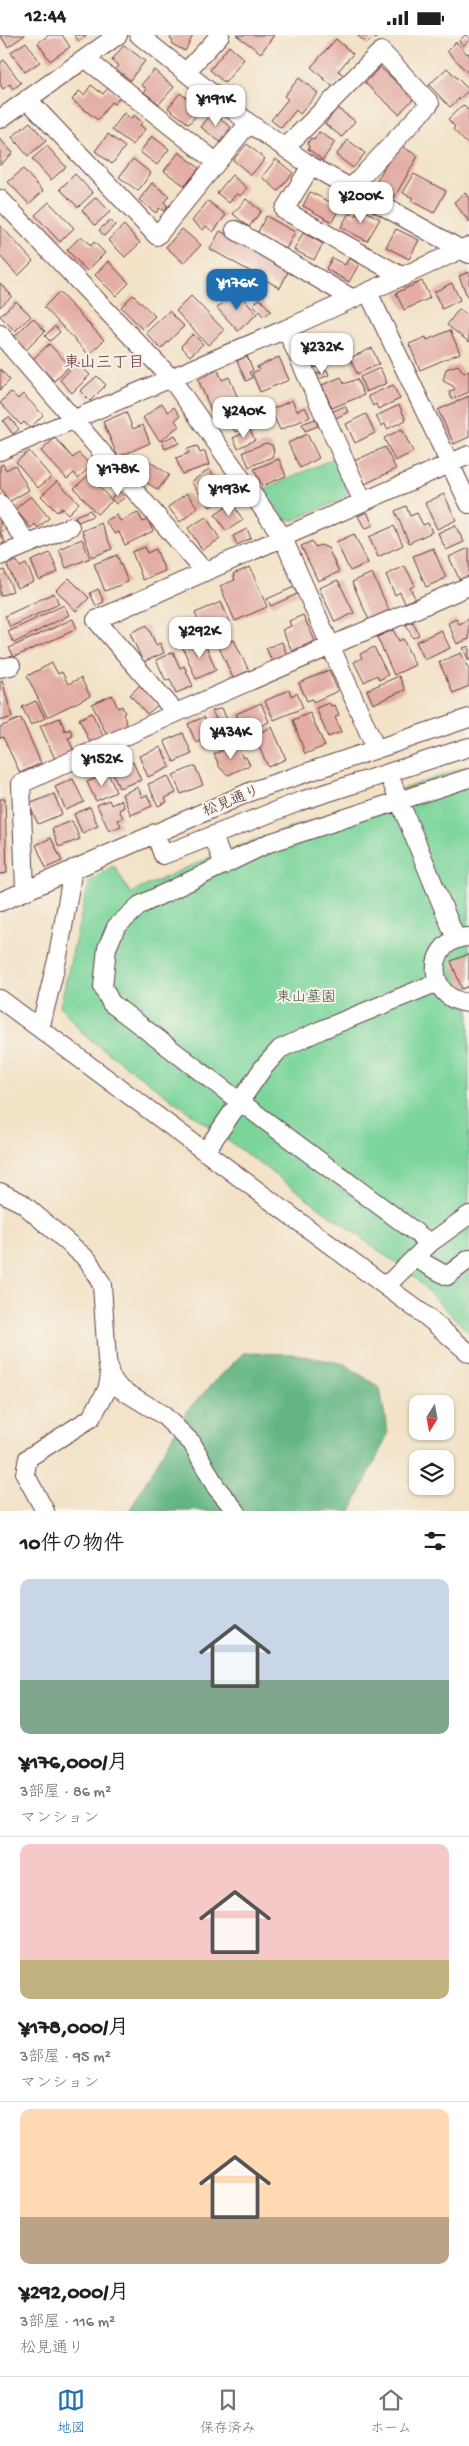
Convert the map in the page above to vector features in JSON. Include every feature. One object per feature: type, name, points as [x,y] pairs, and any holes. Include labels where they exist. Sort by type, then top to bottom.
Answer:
[{"type":"street","points":[[0,119],[118,35]]},
{"type":"street","points":[[186,73],[220,35]]},
{"type":"street","points":[[149,38],[186,73],[284,148],[311,166],[466,250]]},
{"type":"street","points":[[284,148],[381,51],[430,103],[351,188]]},
{"type":"street","points":[[86,59],[216,162]]},
{"type":"street","points":[[27,99],[157,236],[249,123]]},
{"type":"street","points":[[311,166],[284,210],[403,277]]},
{"type":"street","points":[[0,199],[170,377],[282,536],[376,749]]},
{"type":"street","points":[[235,230],[361,296],[450,463],[469,504]]},
{"type":"street","points":[[0,451],[466,250]]},
{"type":"street","points":[[286,329],[362,501]]},
{"type":"street","points":[[0,334],[204,571]]},
{"type":"street","points":[[176,713],[96,620],[282,536],[469,455]]},
{"type":"street","points":[[0,504],[28,544]]},
{"type":"street","points":[[0,556],[70,527]]},
{"type":"street","points":[[25,890],[21,784],[176,713],[469,586]]},
{"type":"street","name":"松見通り","points":[[0,901],[252,791],[469,718]]},
{"type":"street","points":[[154,833],[163,855],[301,801],[462,749],[444,726]]},
{"type":"street","points":[[388,773],[399,802],[463,938],[447,944],[436,962],[438,982],[451,998],[469,1003]]},
{"type":"street","points":[[430,1243],[111,1003],[103,987],[107,948],[116,927],[128,913],[140,905],[269,843],[399,802],[469,777]]},
{"type":"street","points":[[292,778],[301,801]]},
{"type":"street","points":[[213,836],[224,865]]},
{"type":"street","points":[[40,1029],[58,956],[73,869]]},
{"type":"street","points":[[205,1152],[263,1068],[280,1049],[438,982]]},
{"type":"street","points":[[0,999],[386,1286],[469,1353]]},
{"type":"street","points":[[0,1192],[22,1203],[88,1260],[102,1285],[107,1360],[110,1376],[107,1390],[91,1418],[28,1458],[25,1474],[45,1511]]},
{"type":"street","points":[[386,1286],[430,1243],[469,1215]]},
{"type":"street","points":[[415,1258],[447,1277],[469,1259]]},
{"type":"street","points":[[110,1376],[119,1388],[163,1415],[192,1443],[216,1487],[236,1511]]},
{"type":"green space","points":[[334,458],[348,491],[345,498],[294,520],[285,519],[264,490]]},
{"type":"green space","name":"東山墓園","points":[[469,766],[469,1333],[412,1275],[84,1035],[60,1006],[89,882],[114,865],[130,893],[222,852]]},
{"type":"green space","points":[[243,1353],[295,1354],[345,1364],[380,1388],[388,1434],[351,1511],[129,1511],[189,1408]]},
{"type":"building","points":[[0,35],[25,35],[8,47]]},
{"type":"building","points":[[49,35],[62,35],[70,47],[50,61],[38,43]]},
{"type":"building","points":[[74,35],[87,35],[79,41]]},
{"type":"building","points":[[172,35],[193,35],[185,51],[172,44],[173,41],[170,39]]},
{"type":"building","points":[[236,35],[274,35],[261,53]]},
{"type":"building","points":[[357,35],[380,35],[376,39],[373,37],[367,44]]},
{"type":"building","points":[[465,35],[469,37],[469,40],[463,46],[459,41]]},
{"type":"building","points":[[336,39],[353,54],[338,71],[344,75],[333,87],[311,67]]},
{"type":"building","points":[[26,42],[40,62],[25,72],[11,52]]},
{"type":"building","points":[[456,42],[467,54],[469,53],[469,74],[447,51]]},
{"type":"building","points":[[124,45],[145,61],[130,80],[116,69],[119,66],[112,60]]},
{"type":"building","points":[[229,46],[244,59],[225,83],[210,70]]},
{"type":"building","points":[[4,60],[21,83],[13,89],[10,84],[3,89],[0,84],[0,63]]},
{"type":"building","points":[[380,67],[414,98],[399,114],[365,83]]},
{"type":"building","points":[[447,68],[469,90],[450,107],[429,85]]},
{"type":"building","points":[[154,70],[174,87],[159,104],[144,92],[147,89],[141,85]]},
{"type":"building","points":[[299,78],[318,93],[300,114],[296,110],[281,128],[271,120],[288,99],[284,96]]},
{"type":"building","points":[[91,85],[103,94],[108,88],[120,97],[114,104],[111,102],[98,120],[72,100],[79,91],[84,95]]},
{"type":"building","points":[[180,93],[201,109],[189,124],[168,108]]},
{"type":"building","points":[[463,105],[469,111],[469,146],[453,129],[455,127],[448,119]]},
{"type":"building","points":[[337,108],[355,121],[342,137],[325,124]]},
{"type":"building","points":[[124,113],[131,119],[134,115],[142,122],[140,125],[145,129],[133,145],[112,130]]},
{"type":"building","points":[[212,113],[231,127],[220,142],[201,127]]},
{"type":"building","points":[[30,122],[46,141],[28,156],[12,137]]},
{"type":"building","points":[[319,132],[335,142],[323,160],[308,149],[309,146],[307,144],[311,138],[314,140]]},
{"type":"building","points":[[108,134],[125,147],[112,164],[95,151]]},
{"type":"building","points":[[152,136],[169,149],[157,165],[140,152]]},
{"type":"building","points":[[0,139],[13,153],[0,165]]},
{"type":"building","points":[[348,140],[365,153],[353,168],[336,155]]},
{"type":"building","points":[[247,144],[265,159],[251,175],[233,160]]},
{"type":"building","points":[[398,144],[418,156],[394,198],[374,186]]},
{"type":"building","points":[[47,146],[66,167],[51,180],[32,159]]},
{"type":"building","points":[[179,152],[199,168],[185,186],[164,171]]},
{"type":"building","points":[[133,159],[151,173],[138,191],[119,177]]},
{"type":"building","points":[[276,159],[293,173],[278,191],[262,177]]},
{"type":"building","points":[[23,169],[43,191],[29,204],[8,182]]},
{"type":"building","points":[[75,174],[93,193],[78,207],[60,189]]},
{"type":"building","points":[[414,174],[446,191],[434,213],[411,201],[413,198],[403,193]]},
{"type":"building","points":[[232,175],[247,188],[240,196],[237,193],[229,203],[217,193]]},
{"type":"building","points":[[152,183],[169,196],[164,202],[168,206],[164,211],[159,208],[156,213],[139,200]]},
{"type":"building","points":[[310,192],[340,207],[332,222],[303,206]]},
{"type":"building","points":[[465,193],[469,199],[469,222],[454,202]]},
{"type":"building","points":[[96,197],[110,212],[95,225],[82,210]]},
{"type":"building","points":[[246,199],[261,211],[249,227],[233,214]]},
{"type":"building","points":[[208,201],[226,215],[213,232],[206,226],[203,230],[192,221]]},
{"type":"building","points":[[49,202],[74,228],[60,242],[35,215]]},
{"type":"building","points":[[360,208],[380,219],[367,241],[341,227],[349,213],[356,216]]},
{"type":"building","points":[[266,216],[295,232],[286,249],[257,234]]},
{"type":"building","points":[[110,220],[115,225],[104,236],[99,230]]},
{"type":"building","points":[[0,225],[33,261],[18,276],[0,256]]},
{"type":"building","points":[[124,225],[140,243],[125,257],[108,240]]},
{"type":"building","points":[[182,229],[201,245],[184,263],[166,247]]},
{"type":"building","points":[[396,229],[419,240],[409,259],[386,247]]},
{"type":"building","points":[[220,231],[289,270],[280,288],[210,249]]},
{"type":"building","points":[[303,233],[323,244],[314,260],[294,250]]},
{"type":"building","points":[[81,236],[91,246],[94,242],[105,253],[87,271],[67,250]]},
{"type":"building","points":[[332,258],[345,265],[349,258],[359,264],[349,282],[326,269]]},
{"type":"building","points":[[108,261],[129,283],[116,296],[95,275]]},
{"type":"building","points":[[469,272],[469,301],[459,276]]},
{"type":"building","points":[[422,281],[430,298],[404,310],[396,293]]},
{"type":"building","points":[[0,283],[12,296],[0,307]]},
{"type":"building","points":[[452,283],[460,300],[442,309],[434,292]]},
{"type":"building","points":[[236,291],[257,314],[238,331],[217,308]]},
{"type":"building","points":[[59,292],[104,340],[89,355],[44,307]]},
{"type":"building","points":[[133,295],[155,316],[142,329],[121,307]]},
{"type":"building","points":[[191,296],[224,330],[208,345],[176,311]]},
{"type":"building","points":[[260,299],[271,311],[264,317],[253,304]]},
{"type":"building","points":[[16,301],[31,316],[15,331],[0,316]]},
{"type":"building","points":[[459,309],[469,317],[469,342],[447,325]]},
{"type":"building","points":[[169,311],[184,326],[161,349],[146,333]]},
{"type":"building","points":[[33,318],[45,331],[26,350],[14,337]]},
{"type":"building","points":[[55,326],[60,332],[50,341],[45,336]]},
{"type":"building","points":[[450,330],[460,353],[420,370],[409,344],[426,337],[427,340]]},
{"type":"building","points":[[193,334],[203,344],[190,356],[181,346]]},
{"type":"building","points":[[335,335],[344,356],[315,368],[306,347]]},
{"type":"building","points":[[49,344],[70,366],[54,381],[33,359]]},
{"type":"building","points":[[372,348],[379,364],[357,374],[350,358]]},
{"type":"building","points":[[247,356],[253,370],[249,372],[252,378],[246,381],[237,361]]},
{"type":"building","points":[[279,357],[289,380],[260,392],[252,373],[259,370],[257,367]]},
{"type":"building","points":[[77,362],[90,375],[72,393],[60,380]]},
{"type":"building","points":[[458,365],[464,373],[469,370],[469,392],[452,399],[449,392],[455,389],[443,381],[446,369]]},
{"type":"building","points":[[380,368],[387,383],[366,392],[360,377]]},
{"type":"building","points":[[0,369],[10,380],[0,390]]},
{"type":"building","points":[[218,370],[222,380],[229,377],[239,401],[212,413],[198,379]]},
{"type":"building","points":[[327,370],[329,375],[317,380],[315,375]]},
{"type":"building","points":[[97,376],[106,385],[90,401],[80,391]]},
{"type":"building","points":[[341,377],[344,384],[357,379],[364,395],[332,408],[322,385]]},
{"type":"building","points":[[393,385],[400,399],[378,409],[376,404],[373,406],[368,396]]},
{"type":"building","points":[[11,392],[18,399],[23,394],[43,415],[30,428],[24,422],[21,425],[0,403]]},
{"type":"building","points":[[469,396],[469,437],[454,444],[438,410]]},
{"type":"building","points":[[292,400],[297,411],[305,407],[310,417],[280,430],[271,410]]},
{"type":"building","points":[[162,403],[168,412],[174,407],[180,416],[175,420],[179,426],[160,441],[143,418]]},
{"type":"building","points":[[241,404],[251,425],[235,432],[225,412]]},
{"type":"building","points":[[399,405],[406,420],[387,429],[385,424],[381,426],[376,416]]},
{"type":"building","points":[[345,406],[348,412],[334,419],[331,412]]},
{"type":"building","points":[[126,412],[133,429],[143,425],[150,443],[118,457],[103,422]]},
{"type":"building","points":[[366,414],[375,433],[355,443],[346,424]]},
{"type":"building","points":[[9,417],[19,429],[13,434],[3,421]]},
{"type":"building","points":[[315,419],[318,426],[305,431],[302,424]]},
{"type":"building","points":[[402,429],[413,452],[395,461],[384,438]]},
{"type":"building","points":[[250,430],[255,440],[238,448],[233,438]]},
{"type":"building","points":[[307,434],[319,458],[300,468],[288,443]]},
{"type":"building","points":[[175,435],[179,443],[165,449],[162,441]]},
{"type":"building","points":[[55,438],[73,458],[79,453],[91,466],[78,478],[74,473],[67,479],[41,451]]},
{"type":"building","points":[[266,443],[272,445],[274,451],[272,457],[249,467],[243,452]]},
{"type":"building","points":[[197,446],[200,453],[205,451],[209,465],[182,474],[176,458],[189,453],[187,449]]},
{"type":"building","points":[[385,447],[396,469],[365,484],[354,461]]},
{"type":"building","points":[[29,451],[51,477],[38,488],[16,462]]},
{"type":"building","points":[[142,456],[169,475],[158,490],[131,472]]},
{"type":"building","points":[[279,459],[286,476],[262,486],[254,469]]},
{"type":"building","points":[[3,464],[6,470],[15,465],[29,490],[9,502],[0,487],[0,466]]},
{"type":"building","points":[[209,469],[227,495],[210,507],[191,482]]},
{"type":"building","points":[[89,475],[112,501],[97,514],[74,488]]},
{"type":"building","points":[[57,481],[79,503],[68,514],[62,508],[57,512],[41,496]]},
{"type":"building","points":[[119,491],[125,497],[116,504],[111,498]]},
{"type":"building","points":[[187,493],[198,508],[180,522],[168,507]]},
{"type":"building","points":[[444,494],[456,520],[437,529],[425,503]]},
{"type":"building","points":[[31,496],[49,518],[38,528],[35,524],[31,528],[15,509]]},
{"type":"building","points":[[232,503],[243,520],[226,531],[215,515]]},
{"type":"building","points":[[406,506],[410,516],[417,513],[423,525],[428,523],[432,532],[409,543],[395,511]]},
{"type":"building","points":[[90,510],[93,516],[78,522],[75,516]]},
{"type":"building","points":[[367,512],[373,525],[365,529],[358,516]]},
{"type":"building","points":[[138,513],[143,522],[148,520],[153,531],[125,545],[119,532],[115,534],[105,521],[117,515],[120,521]]},
{"type":"building","points":[[0,515],[7,529],[0,532]]},
{"type":"building","points":[[206,517],[220,539],[202,550],[188,528]]},
{"type":"building","points":[[101,523],[112,549],[92,557],[82,531]]},
{"type":"building","points":[[455,525],[464,542],[446,550],[438,533]]},
{"type":"building","points":[[394,526],[403,545],[378,557],[369,537]]},
{"type":"building","points":[[247,529],[251,538],[237,545],[233,536]]},
{"type":"building","points":[[0,532],[5,542],[0,545]]},
{"type":"building","points":[[354,534],[368,563],[350,571],[336,542]]},
{"type":"building","points":[[82,539],[90,558],[66,568],[59,549]]},
{"type":"building","points":[[312,541],[315,547],[320,545],[328,548],[339,572],[318,581],[301,546]]},
{"type":"building","points":[[145,547],[147,553],[156,549],[165,571],[143,580],[132,552]]},
{"type":"building","points":[[433,548],[446,578],[426,587],[413,556]]},
{"type":"building","points":[[469,548],[469,579],[461,583],[449,557]]},
{"type":"building","points":[[50,553],[58,572],[39,580],[31,561]]},
{"type":"building","points":[[117,555],[128,582],[105,591],[94,564]]},
{"type":"building","points":[[17,561],[20,567],[26,564],[34,581],[17,588],[7,565]]},
{"type":"building","points":[[405,566],[415,585],[410,588],[415,598],[405,603],[400,592],[395,595],[386,575]]},
{"type":"building","points":[[250,567],[267,607],[235,621],[220,586],[235,580],[233,574]]},
{"type":"building","points":[[4,570],[13,591],[0,596],[0,572]]},
{"type":"building","points":[[372,573],[389,610],[369,620],[352,582]]},
{"type":"building","points":[[69,578],[89,598],[76,611],[56,590]]},
{"type":"building","points":[[338,580],[354,613],[335,622],[319,588]]},
{"type":"building","points":[[294,587],[297,594],[271,606],[267,599]]},
{"type":"building","points":[[98,589],[104,602],[96,606],[90,593]]},
{"type":"building","points":[[54,593],[59,604],[10,627],[5,616]]},
{"type":"building","points":[[221,602],[230,622],[204,633],[195,613]]},
{"type":"building","points":[[64,605],[69,615],[14,643],[8,632]]},
{"type":"building","points":[[303,615],[315,641],[292,651],[282,630],[291,626],[289,621]]},
{"type":"building","points":[[73,619],[77,629],[14,657],[9,648]]},
{"type":"building","points":[[456,619],[459,624],[469,619],[469,639],[457,644],[448,623]]},
{"type":"building","points":[[413,622],[419,635],[413,638],[406,625]]},
{"type":"building","points":[[147,625],[156,645],[160,643],[164,653],[143,662],[130,633]]},
{"type":"building","points":[[393,630],[399,641],[403,639],[415,665],[394,675],[377,637]]},
{"type":"building","points":[[441,630],[450,648],[425,660],[416,642]]},
{"type":"building","points":[[203,639],[216,670],[196,679],[183,648]]},
{"type":"building","points":[[234,640],[249,671],[233,678],[219,647]]},
{"type":"building","points":[[282,642],[287,655],[272,661],[266,648]]},
{"type":"building","points":[[469,646],[469,661],[463,648]]},
{"type":"building","points":[[374,647],[388,675],[379,680],[377,675],[364,682],[354,662],[362,658],[360,654]]},
{"type":"building","points":[[173,652],[180,668],[184,666],[193,686],[176,693],[170,679],[166,681],[156,660]]},
{"type":"building","points":[[461,653],[469,670],[469,686],[453,693],[439,662]]},
{"type":"building","points":[[52,663],[58,674],[62,672],[68,684],[81,678],[90,696],[47,717],[27,676]]},
{"type":"building","points":[[329,670],[338,691],[313,702],[312,699],[307,701],[299,683]]},
{"type":"building","points":[[399,676],[405,690],[373,704],[367,690]]},
{"type":"building","points":[[2,680],[12,717],[0,721],[0,681]]},
{"type":"building","points":[[140,685],[158,705],[147,714],[130,695]]},
{"type":"building","points":[[289,690],[291,696],[297,693],[303,708],[274,720],[265,701]]},
{"type":"building","points":[[112,695],[118,708],[122,706],[128,727],[107,736],[92,704]]},
{"type":"building","points":[[36,701],[45,718],[31,725],[22,707]]},
{"type":"building","points":[[261,703],[269,722],[239,735],[233,722],[239,719],[236,714]]},
{"type":"building","points":[[329,703],[331,706],[335,705],[339,715],[335,717],[341,732],[328,737],[316,708]]},
{"type":"building","points":[[222,708],[234,736],[219,742],[210,721],[216,719],[212,711]]},
{"type":"building","points":[[92,713],[104,738],[91,744],[79,719]]},
{"type":"building","points":[[310,713],[325,746],[305,754],[293,720]]},
{"type":"building","points":[[204,717],[216,744],[205,749],[201,740],[196,743],[188,724]]},
{"type":"building","points":[[21,718],[41,763],[20,773],[3,737],[0,738],[0,727]]},
{"type":"building","points":[[60,718],[65,731],[70,729],[73,736],[68,738],[74,751],[55,759],[40,726]]},
{"type":"building","points":[[272,727],[286,759],[268,767],[254,735]]},
{"type":"building","points":[[183,733],[192,754],[174,762],[164,741]]},
{"type":"building","points":[[236,744],[243,758],[246,757],[250,765],[228,775],[220,768],[214,754]]},
{"type":"building","points":[[161,747],[170,767],[148,777],[139,756]]},
{"type":"building","points":[[133,762],[141,780],[119,788],[112,771]]},
{"type":"building","points":[[195,766],[203,785],[181,794],[173,775]]},
{"type":"building","points":[[108,773],[116,792],[96,801],[87,782]]},
{"type":"building","points":[[168,776],[176,793],[165,798],[167,802],[158,806],[148,784]]},
{"type":"building","points":[[73,779],[84,802],[66,810],[55,787]]},
{"type":"building","points":[[138,787],[142,797],[147,795],[152,806],[131,815],[122,794]]},
{"type":"building","points":[[54,794],[62,814],[38,824],[29,804]]},
{"type":"building","points":[[0,799],[5,799],[7,873],[0,874]]},
{"type":"building","points":[[109,800],[111,805],[121,800],[124,807],[119,810],[123,818],[118,820],[121,826],[109,831],[97,805]]},
{"type":"building","points":[[90,807],[98,826],[82,833],[74,814]]},
{"type":"building","points":[[72,821],[80,839],[59,847],[52,829]]},
{"type":"building","points":[[51,838],[62,861],[46,868],[36,845]]},
{"type":"building","points":[[469,954],[469,986],[462,989],[451,961]]},
{"type":"district","name":"東山三丁目","points":[[104,361]]}]
